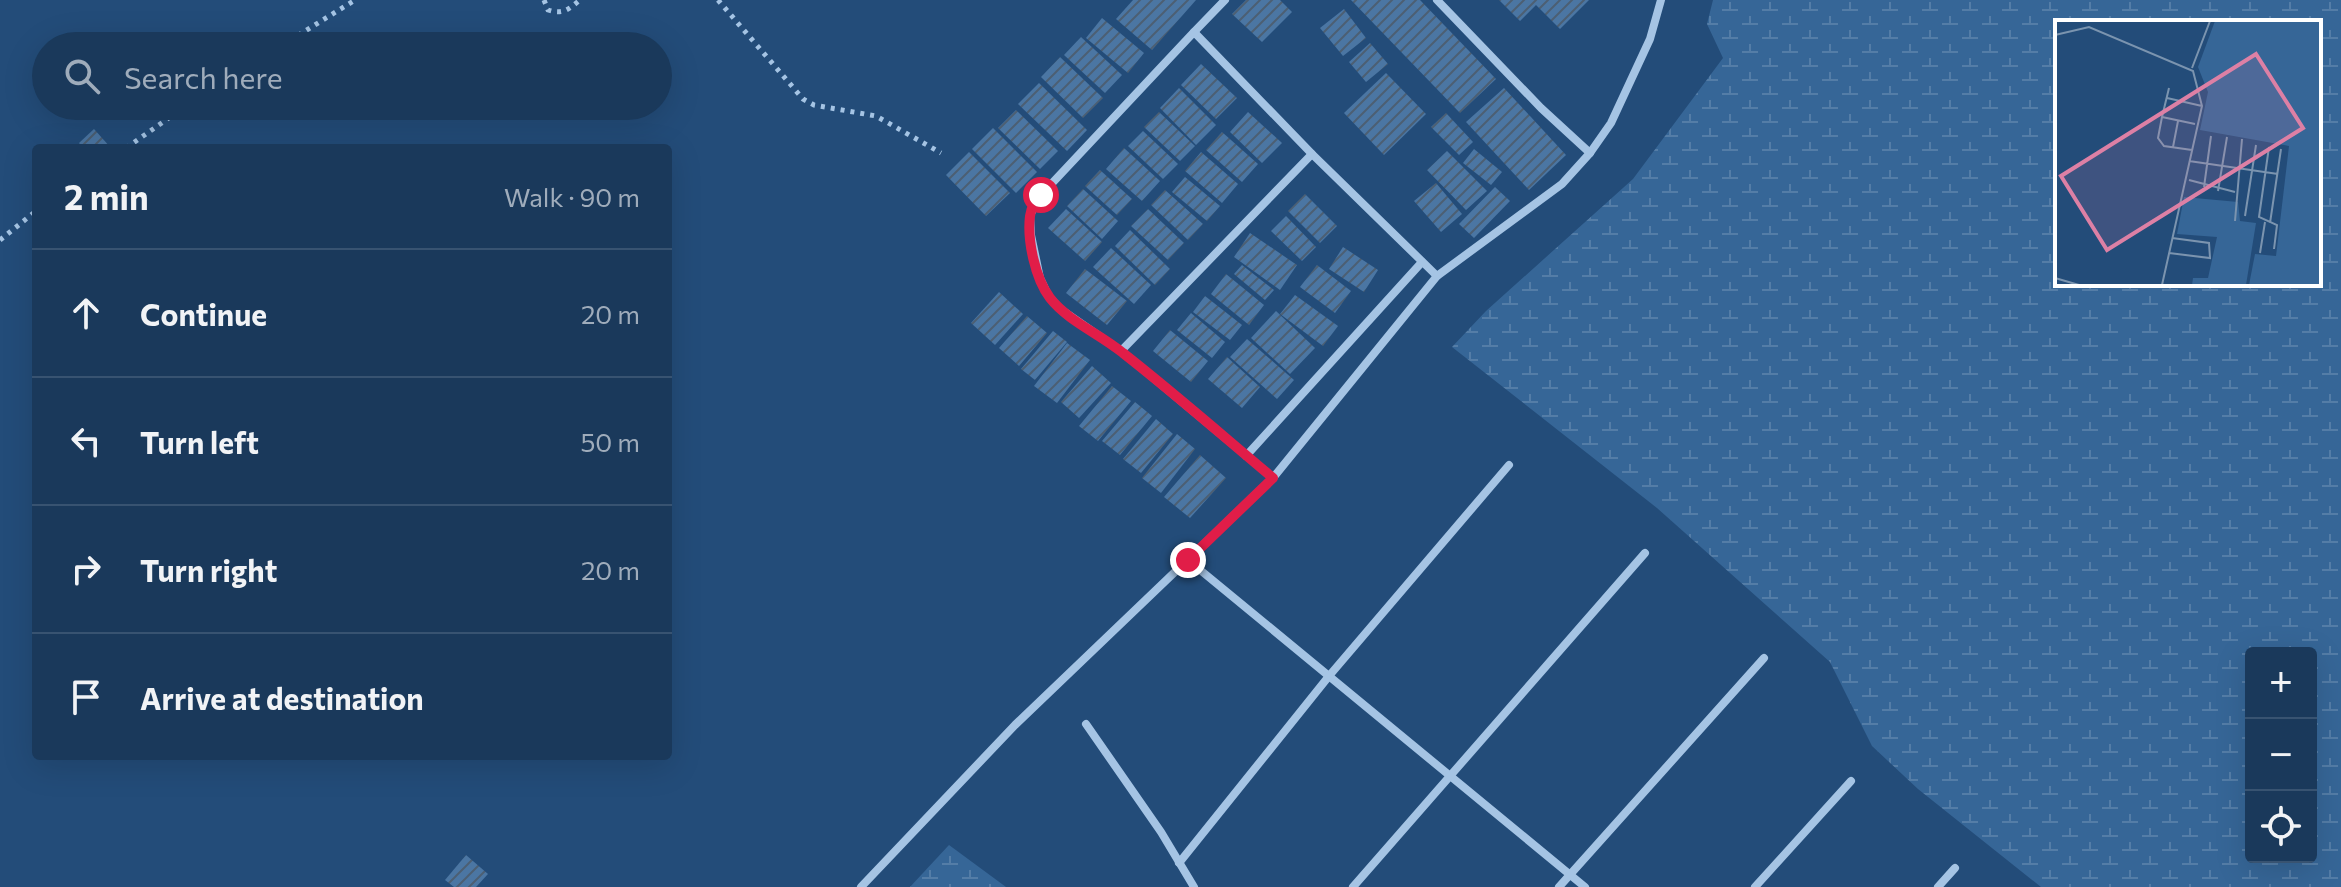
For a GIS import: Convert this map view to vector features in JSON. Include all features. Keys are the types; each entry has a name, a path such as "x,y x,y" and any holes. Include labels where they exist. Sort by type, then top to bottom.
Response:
{"street":[{"path":"1225,0 1032,206 1033,252 1048,295 1059,308 1121,351 1273,478"},
{"path":"1437,0 1541,108 1590,153"},
{"path":"861,887 1015,725 1273,478 1437,276 1562,184 1590,153 1611,123 1630,84 1650,39 1661,0"},
{"path":"1194,32 1312,154 1437,276"},
{"path":"1121,351 1312,154"},
{"path":"1246,456 1422,262"},
{"path":"1179,863 1329,676 1509,465"},
{"path":"1353,887 1645,553"},
{"path":"1188,560 1585,887"},
{"path":"1559,887 1764,658"},
{"path":"1086,724 1161,832 1194,887"},
{"path":"1755,887 1851,781"},
{"path":"1938,887 1955,868"}],"path":[{"path":"304,32 355,0"},
{"path":"544,0 548,10 556,13 565,12 580,0"},
{"path":"718,0 803,99 814,105 876,116 941,153"},
{"path":"132,144 166,120"},
{"path":"0,240 32,214"}],"green space":[{"path":"1713,0 2341,0 2341,887 2041,887 1918,789 1872,746 1830,662 1657,508 1452,347 1486,311 1633,179 1723,58 1707,24"},
{"path":"949,845 1006,887 910,887"}],"building":[{"path":"1133,0 1196,0 1152,50 1116,19"},
{"path":"1246,0 1280,0 1292,12 1262,42 1232,14"},
{"path":"1351,0 1420,0 1496,79 1460,113"},
{"path":"1499,0 1589,0 1560,29 1536,5 1520,21"},
{"path":"1344,9 1366,38 1343,56 1320,28"},
{"path":"1102,18 1144,53 1128,73 1086,38"},
{"path":"1081,37 1122,75 1105,93 1064,55"},
{"path":"1370,43 1388,64 1366,82 1349,62"},
{"path":"1060,57 1103,98 1083,118 1041,77"},
{"path":"1201,64 1237,98 1216,119 1181,85"},
{"path":"1386,73 1426,114 1384,155 1344,113"},
{"path":"1039,83 1087,130 1067,151 1018,104"},
{"path":"1179,88 1216,125 1196,145 1160,108"},
{"path":"1504,88 1566,155 1529,190 1466,122"},
{"path":"1016,110 1058,151 1040,169 998,128"},
{"path":"1159,112 1195,146 1180,161 1144,127"},
{"path":"1248,112 1282,143 1262,163 1230,132"},
{"path":"1446,113 1473,142 1459,155 1431,127"},
{"path":"993,128 1037,172 1016,193 972,149"},
{"path":"94,129 107,144 80,144"},
{"path":"1143,131 1178,164 1163,179 1128,146"},
{"path":"1222,132 1258,164 1242,182 1206,150"},
{"path":"1124,148 1160,181 1142,201 1106,169"},
{"path":"1474,149 1502,172 1491,185 1463,163"},
{"path":"1447,151 1487,191 1466,210 1427,170"},
{"path":"969,152 1010,193 986,216 946,175"},
{"path":"1201,152 1238,184 1222,203 1185,171"},
{"path":"1100,170 1132,199 1117,215 1085,186"},
{"path":"1185,177 1220,206 1207,221 1172,192"},
{"path":"1436,183 1462,214 1441,232 1414,201"},
{"path":"1495,187 1510,201 1474,238 1459,224"},
{"path":"1083,189 1118,221 1102,239 1067,206"},
{"path":"1165,190 1203,224 1188,240 1151,205"},
{"path":"1305,194 1337,226 1320,243 1288,211"},
{"path":"1066,209 1102,242 1085,261 1048,228"},
{"path":"1148,209 1184,243 1168,260 1131,226"},
{"path":"1286,216 1316,247 1302,261 1271,231"},
{"path":"1130,230 1170,269 1155,285 1115,246"},
{"path":"1250,233 1297,265 1280,290 1234,257"},
{"path":"1343,247 1378,270 1364,292 1329,269"},
{"path":"1111,248 1151,285 1134,304 1093,267"},
{"path":"1242,265 1274,290 1265,300 1234,274"},
{"path":"1317,265 1351,291 1335,313 1300,287"},
{"path":"1085,269 1127,301 1107,325 1066,293"},
{"path":"1226,274 1264,305 1249,325 1211,294"},
{"path":"999,292 1023,314 995,345 971,323"},
{"path":"1295,295 1338,326 1323,346 1280,314"},
{"path":"1205,296 1242,325 1230,340 1193,312"},
{"path":"1276,311 1315,348 1290,374 1251,338"},
{"path":"1191,313 1225,342 1212,358 1177,330"},
{"path":"1027,316 1047,333 1019,366 999,348"},
{"path":"1170,330 1208,361 1191,382 1153,351"},
{"path":"1053,331 1067,342 1035,380 1021,369"},
{"path":"1247,339 1294,380 1277,399 1230,357"},
{"path":"1067,343 1090,360 1057,403 1034,386"},
{"path":"1227,357 1260,387 1242,408 1208,379"},
{"path":"1092,366 1111,383 1079,418 1061,402"},
{"path":"1112,386 1131,401 1098,441 1079,426"},
{"path":"1135,402 1152,416 1120,455 1102,441"},
{"path":"1156,419 1173,434 1141,473 1123,459"},
{"path":"1177,434 1195,449 1161,493 1142,478"},
{"path":"1200,455 1226,478 1190,518 1164,497"},
{"path":"466,855 488,874 476,887 454,887 445,880"}],"route":[{"path":"1041,195 1032,206 1031,235 1040,278 1048,295 1059,308 1121,351 1273,478 1188,560"}]}
